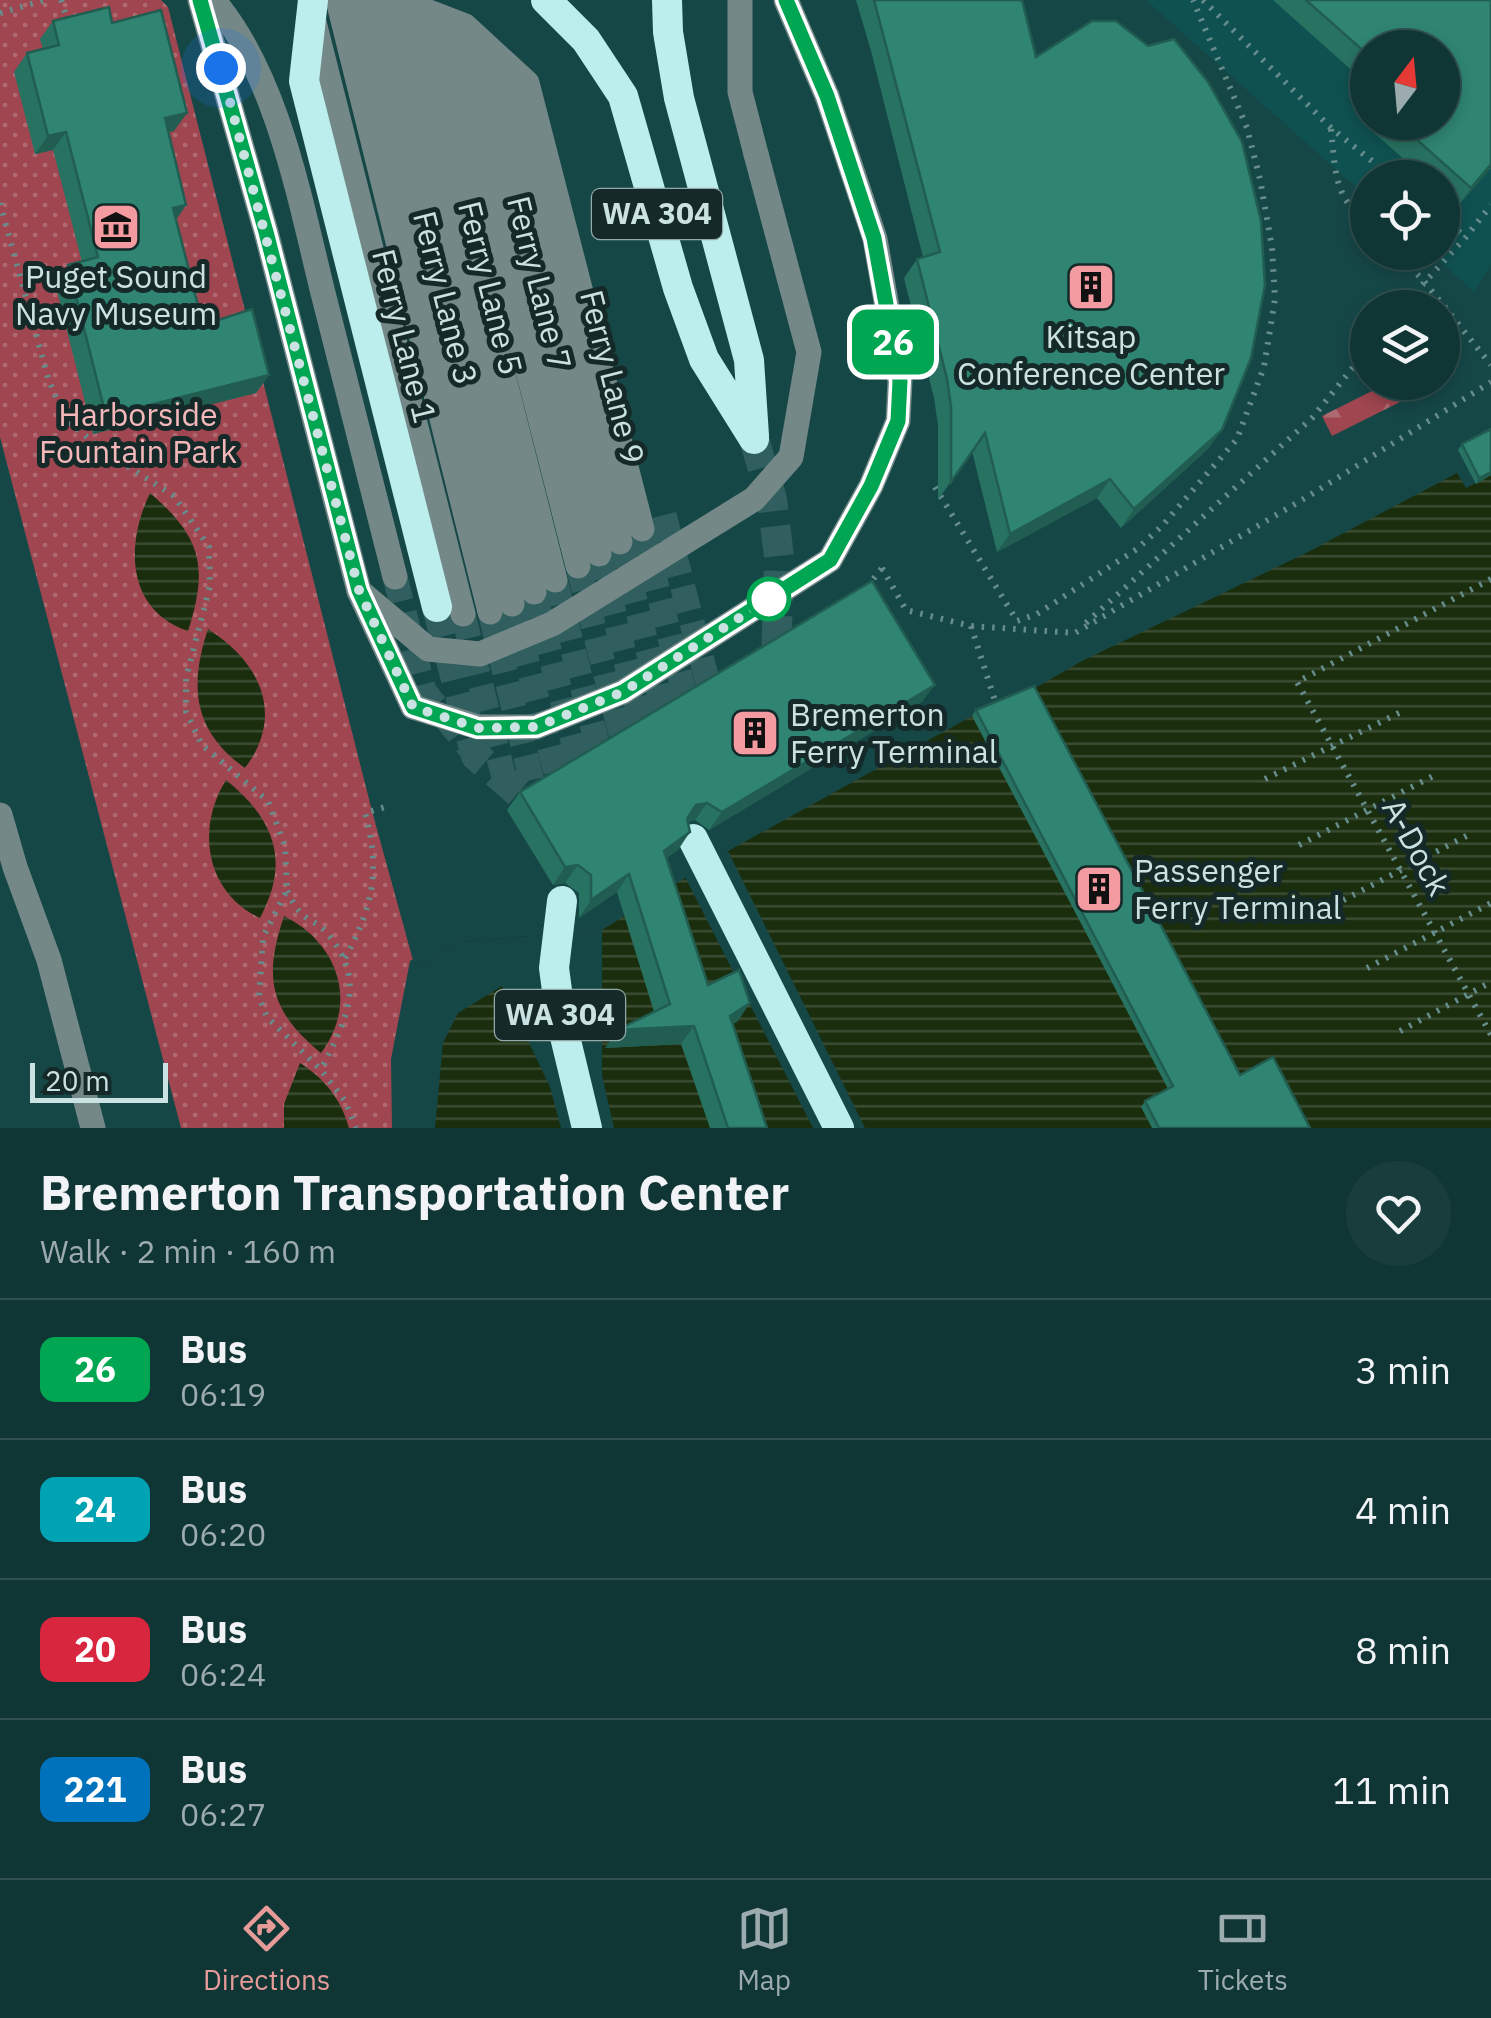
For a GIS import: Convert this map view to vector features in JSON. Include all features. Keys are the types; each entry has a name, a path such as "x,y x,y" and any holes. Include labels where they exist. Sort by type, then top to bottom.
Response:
{"highway":[{"name":"WA 304","path":"546,0 586,40 623,96 678,288 704,359 754,438 750,360 679,98 667,0"},
{"name":"Ferry Lane 1","path":"321,4 304,81 450,611"},
{"path":"693,840 839,1128"},
{"name":"WA 304","path":"562,900 554,968 561,1020 587,1128"}],"lane":[{"path":"200,0 266,232 359,590 413,707 478,728 536,727 623,692 830,560 871,486 898,421 900,381 874,238 827,96 786,0"},
{"path":"214,0 234,24 267,95 299,196 395,577"},
{"path":"361,0 566,572"},
{"path":"359,590 428,649 480,654 552,624 754,499 791,457 809,352 740,92 740,0"},
{"name":"Ferry Lane 5","path":"397,1 566,572"},
{"name":"WA 304","path":"397,1 465,26 527,83 566,572"},
{"path":"321,4 450,611"},
{"name":"Ferry Lane 3","path":"321,4 566,572"},
{"name":"Ferry Lane 7","path":"437,15 566,572"},
{"path":"465,26 566,572"},
{"name":"Ferry Lane 9","path":"495,55 566,572"},
{"path":"0,816 49,960 93,1128"}],"path":[{"path":"0,13 45,0"},
{"path":"60,0 72,31"},
{"path":"935,487 1017,621 1037,614 1137,549 1162,526 1237,439 1264,367 1275,299 1272,247 1247,128 1193,0"},
{"path":"1203,0 1331,128 1370,160"},
{"path":"1331,128 1337,183 1350,210"},
{"path":"0,203 48,378 65,418 104,451 174,496 208,546 210,586 186,678 186,712 202,745 268,801 285,846 287,890 300,913 323,928 345,958 352,992 344,1023 322,1070"},
{"path":"1415,290 1491,205"},
{"path":"1460,232 1466,237"},
{"path":"1413,270 1491,365"},
{"path":"1075,633 1312,418 1350,371"},
{"path":"851,597 882,568 906,610 971,626 1075,633 1307,497 1491,382"},
{"name":"A-Dock","path":"1491,579 1297,682 1491,1036"},
{"path":"971,626 996,704"},
{"path":"1265,779 1405,710"},
{"path":"1299,845 1439,773"},
{"path":"345,958 367,920 374,846 365,812 386,807"},
{"path":"1334,905 1470,834"},
{"path":"287,890 264,936 260,997 267,1017 322,1070 345,1101 356,1128"},
{"path":"1366,968 1491,903"},
{"path":"1400,1030 1491,982"}],"shaded area":[{"path":"1146,0 1491,0 1491,264 1475,292 1450,270 1460,270 1460,160 1350,160 1350,182"},
{"path":"1457,473 1466,488 1491,475 1491,1128 397,1128 414,964 426,962 461,942 602,930 728,851 972,716 1306,553"},
{"path":"150,493 180,524 196,554 198,588 188,631 167,621 152,607 136,572 137,533"},
{"path":"208,629 241,657 261,690 264,728 245,768 215,739 200,706 198,670"},
{"path":"226,780 256,810 273,842 275,877 260,918 227,892 211,857 211,818"},
{"path":"284,916 318,942 337,976 339,1014 321,1053 291,1023 276,992 274,958"},
{"path":"300,1063 331,1091 349,1128 284,1128 284,1104"}],"green space":[{"name":"Harborside Fountain Park","path":"0,0 161,0 168,7 414,964 397,1128 181,1128 0,437"},
{"path":"1354,400 1404,400 1332,436 1322,416"}],"pier":[{"path":"728,851 865,1128 813,1128 685,877"},
{"path":"602,930 602,1075 614,1128 561,1128 550,1087 502,986 458,1013 443,1043 435,1128 392,1128 391,1059 410,961 426,962 461,942"}],"building":[{"name":"Kitsap Conference Center","path":"874,0 1022,0 1036,57 1092,21 1116,21 1148,46 1174,39 1208,82 1242,142 1261,221 1265,285 1251,358 1222,430 1134,509 1110,479 1010,534 985,433 951,482 947,379 917,259 940,252"},
{"path":"1306,0 1491,0 1491,164 1471,188 1460,178 1460,160 1440,160 1417,140 1460,140 1460,30 1350,30 1350,39"},
{"name":"Puget Sound Navy Museum","path":"109,7 112,23 161,10 187,113 165,118 186,205 173,208 203,325 252,309 269,375 106,416 68,265 98,257 66,132 48,136 27,53 59,45 53,21"},
{"path":"1491,429 1491,472 1479,478 1462,444"},
{"name":"Bremerton Ferry Terminal","path":"872,581 935,685 722,812 707,803 696,805 687,819 690,832 664,851 708,985 739,970 750,1003 730,1016 767,1128 728,1128 694,1026 617,1030 670,1004 629,874 591,900 591,875 578,865 565,867 520,792"},
{"name":"Passenger Ferry Terminal","path":"1034,686 1240,1075 1273,1057 1310,1128 1159,1128 1145,1101 1173,1086 976,710"}],"tunnel":[{"path":"754,439 772,499 779,557 776,666 769,675"},
{"path":"664,515 716,714"},
{"path":"642,529 693,727"},
{"path":"620,542 671,740"},
{"path":"599,554 649,753"},
{"path":"578,566 629,765"},
{"path":"395,577 424,691 476,756"},
{"path":"555,580 606,778"},
{"path":"534,592 586,791"},
{"path":"512,604 564,803"},
{"path":"437,607 476,756 549,819"},
{"path":"490,612 539,810"},
{"path":"463,614 505,782"}],"bus line":[{"name":"26","path":"200,0 266,232 359,590 413,707 478,728 536,727 623,692 830,560 871,486 898,421 900,381 874,238 827,96 786,0"}],"place":[{"name":"Puget Sound Navy Museum","path":"116,227"},
{"name":"Kitsap Conference Center","path":"1091,287"},
{"name":"Bremerton Ferry Terminal","path":"755,733"},
{"name":"Passenger Ferry Terminal","path":"1099,889"}],"route":[{"path":"221,68 359,590 413,707 478,728 536,727 623,692 769,599"}]}
